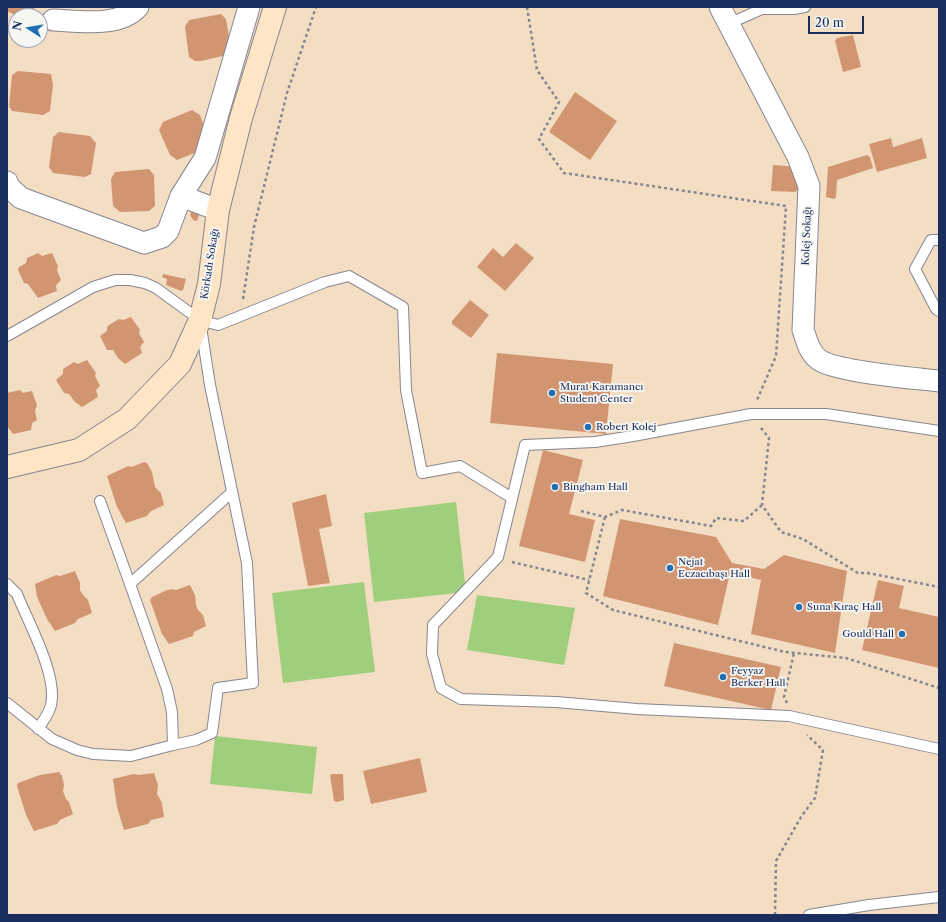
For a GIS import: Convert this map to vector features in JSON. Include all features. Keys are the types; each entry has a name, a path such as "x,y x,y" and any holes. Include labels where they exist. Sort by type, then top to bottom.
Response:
{"street":[{"path":"53,20 101,23 119,17 138,7"},
{"path":"7,182 9,188 21,198 144,243 162,237 168,231 181,196 205,158 249,7"},
{"name":"Körkadı Sokağı","path":"7,467 79,450 127,419 180,364 200,320 209,284 218,210 241,118 275,7"},
{"name":"Kolej Sokağı","path":"724,16 798,157 809,186 803,330 809,349 819,360 836,368 939,381"},
{"path":"181,196 218,210"}],"lane":[{"path":"724,16 762,8 794,9 805,7"},
{"path":"939,240 931,240 915,268 936,309 939,311"},
{"path":"7,336 93,287 115,280 130,280 156,288 200,320 218,325 325,282 349,276 403,307 406,390 422,473 460,466 512,498"},
{"path":"7,703 38,729 61,744 77,750 99,755 131,756 174,744 196,740 212,733 218,688 253,684 246,563 240,526 231,493 210,385 200,320"},
{"path":"939,430 826,414 750,414 626,438 595,442 525,445 498,557 433,625 432,654 442,688 461,699 556,702 637,709 794,717 939,749"},
{"path":"130,584 231,493"},
{"path":"100,501 167,689 172,712 174,744"},
{"path":"7,584 17,594 51,677 51,704 49,712 38,729"},
{"path":"809,915 868,904 939,897"}],"path":[{"path":"241,316 254,227 287,93 316,7"},
{"path":"527,7 537,70 559,102 539,139 564,173 786,206 776,356 750,414"},
{"path":"769,438 762,505 781,532 803,539 858,573 868,573 939,587"},
{"path":"581,511 605,517 622,510 711,526 716,518 744,521 762,505"},
{"path":"605,517 586,593 613,610 794,653 846,658 939,688"},
{"path":"513,554 511,562 589,580"},
{"path":"775,915 776,861 801,817 815,798 823,750 800,729 784,697 794,653"}],"green space":[{"path":"456,502 466,592 374,602 364,513"},
{"path":"364,582 375,672 283,683 272,593"},
{"path":"477,595 575,608 564,665 467,650"},
{"path":"215,736 317,747 312,794 210,784"}],"building":[{"path":"7,7 35,7 8,8 7,11"},
{"path":"221,14 226,19 231,49 227,55 195,61 189,57 185,27 189,20"},
{"path":"853,35 861,67 843,72 835,41 837,38"},
{"path":"18,71 51,74 53,85 50,111 43,115 12,111 9,106 12,75"},
{"path":"575,92 617,121 590,160 549,132"},
{"path":"192,110 200,115 210,141 207,148 177,160 170,155 159,130 163,122"},
{"path":"59,132 90,136 96,143 91,174 85,177 53,173 49,167 53,137"},
{"path":"891,138 893,147 922,138 927,158 877,172 869,144"},
{"path":"867,155 870,157 873,168 837,180 836,197 834,199 826,197 828,167"},
{"path":"773,165 798,167 804,186 795,192 771,191"},
{"path":"149,169 154,175 155,206 149,211 120,212 113,206 111,179 115,172"},
{"path":"193,208 201,210 197,221 193,220 190,215"},
{"path":"516,243 534,258 505,291 477,267 493,248 503,257"},
{"path":"38,253 42,256 52,253 58,266 57,270 61,280 56,285 57,291 38,298 28,284 24,283 18,270 19,267 26,263 27,258"},
{"path":"163,274 186,279 183,290 181,291 166,285 167,279 162,277"},
{"path":"470,300 489,315 471,338 452,324 452,321"},
{"path":"131,317 140,330 139,333 144,342 140,347 142,353 125,364 118,358 113,350 107,350 100,336 107,331 107,327 109,325 119,319 123,320"},
{"name":"Murat Karamancı Student Center","path":"497,353 613,364 606,434 490,423"},
{"path":"87,360 96,373 95,376 100,386 96,390 98,397 82,407 75,402 69,394 64,393 56,380 63,374 63,369 74,362 78,364"},
{"path":"20,390 23,393 32,391 37,405 35,411 37,420 32,423 31,430 13,434 7,426 7,393"},
{"name":"Bingham Hall","path":"543,450 583,460 569,514 595,520 585,562 519,546"},
{"path":"144,462 147,463 152,472 155,487 161,493 164,505 151,511 147,516 126,523 117,507 107,476 128,466 132,467"},
{"path":"326,494 332,526 319,529 330,583 308,586 292,503"},
{"path":"620,519 716,537 732,563 764,569 784,555 847,571 835,653 751,634 761,580 730,573 718,625 603,596"},
{"path":"75,571 80,583 80,590 88,600 92,613 78,619 75,623 55,631 47,619 37,597 35,584 56,575 60,576"},
{"name":"Gould Hall","path":"878,580 904,586 899,608 939,617 939,668 862,650"},
{"path":"190,585 195,595 196,605 198,610 203,615 206,626 194,632 193,636 169,644 162,634 150,600 152,597 167,590 176,590"},
{"name":"Feyyaz Berker Hall","path":"674,643 781,667 771,710 664,686"},
{"path":"420,758 427,792 371,804 363,771"},
{"path":"59,772 62,776 64,785 63,791 73,814 60,820 57,824 34,831 26,815 17,786 18,783 40,775"},
{"path":"154,773 158,785 157,794 162,803 164,817 151,820 148,824 124,830 117,807 113,779 133,774 139,775"},
{"path":"343,774 344,800 337,802 334,801 330,775"}],"place":[{"name":"Murat Karamancı Student Center","path":"552,393"},
{"name":"Robert Kolej","path":"588,427"},
{"name":"Bingham Hall","path":"555,487"},
{"name":"Nejat Eczacıbaşı Hall","path":"670,568"},
{"name":"Suna Kıraç Hall","path":"799,607"},
{"name":"Gould Hall","path":"902,634"},
{"name":"Feyyaz Berker Hall","path":"723,677"}]}
